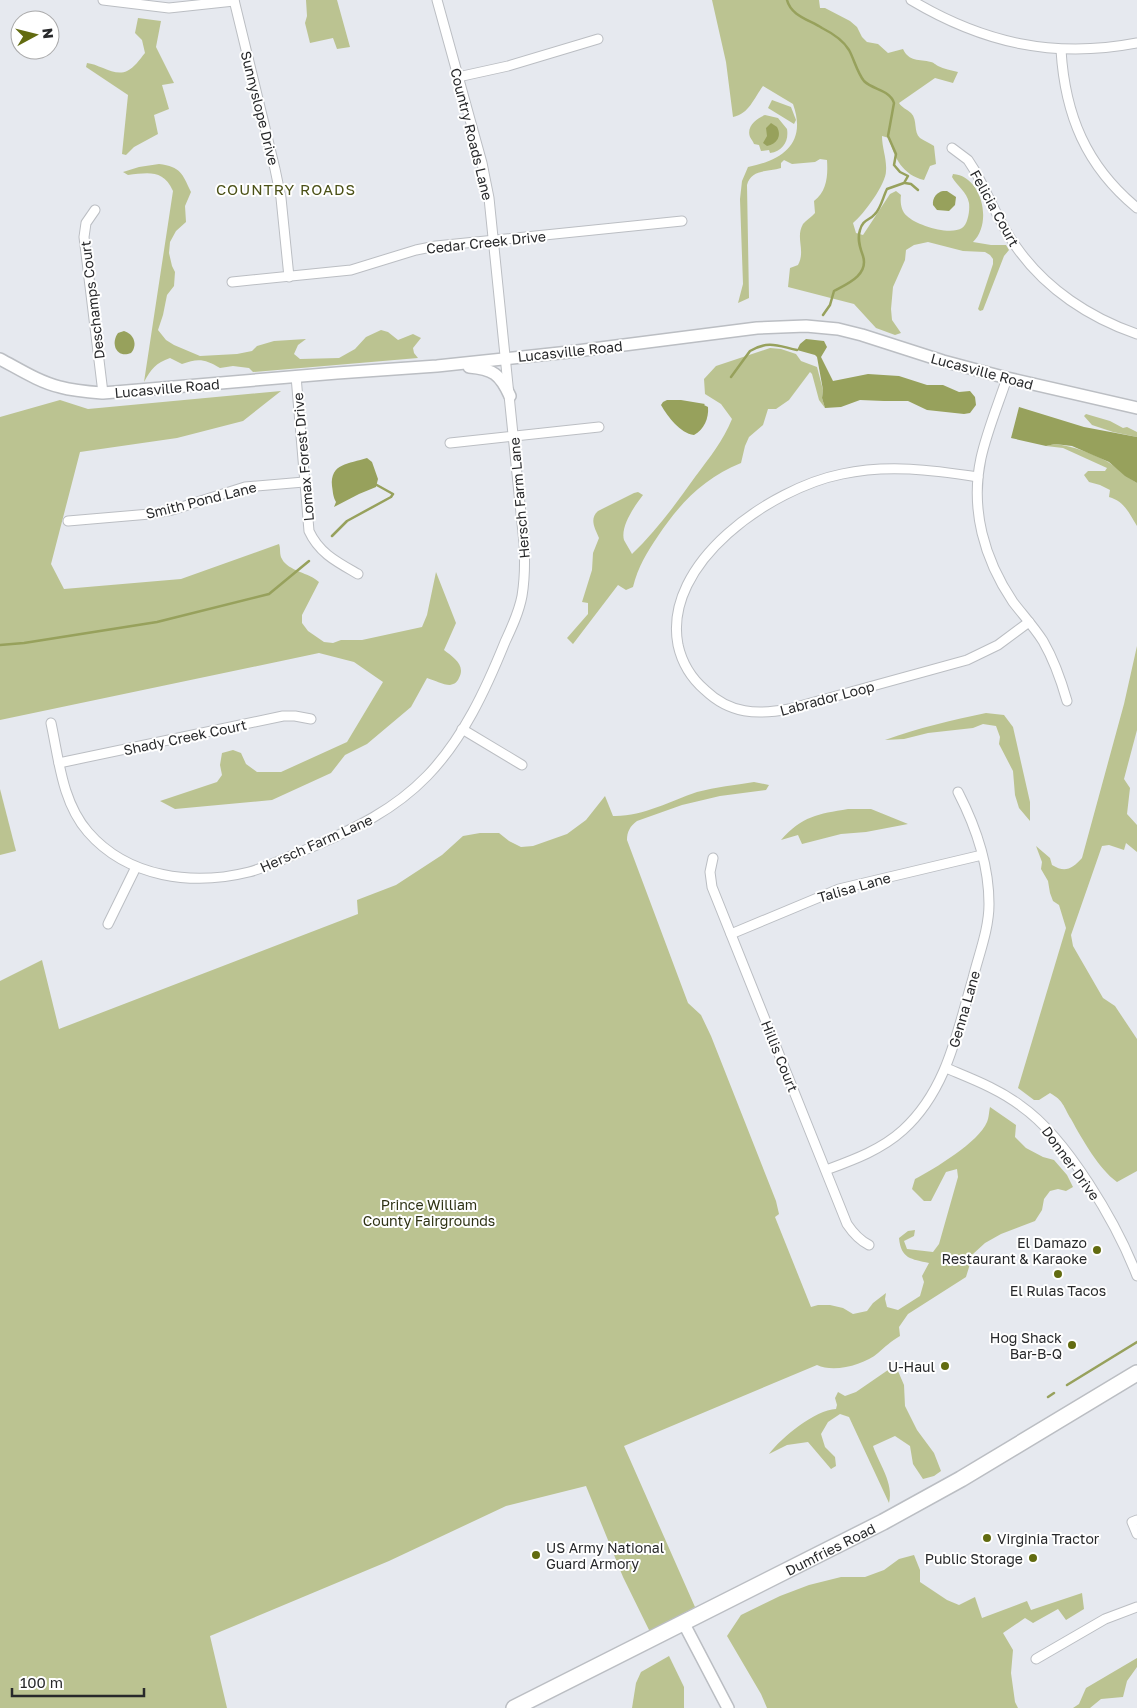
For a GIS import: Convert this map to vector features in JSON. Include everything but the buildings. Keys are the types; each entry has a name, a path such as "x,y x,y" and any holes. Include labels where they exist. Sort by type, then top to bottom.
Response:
{"main road":[{"name":"Dumfries Road","path":"514,1708 883,1522 947,1487 1137,1373"}],"street":[{"path":"103,0 169,8 234,1"},
{"name":"Country Roads Lane","path":"437,0 482,163 489,198 506,358"},
{"path":"911,0 954,24 986,36 1014,43 1061,50 1090,50 1137,43"},
{"name":"Sunnyslope Drive","path":"234,1 275,169 289,277"},
{"path":"458,77 508,66 598,39"},
{"path":"1061,50 1066,94 1079,136 1098,168 1113,186 1137,208"},
{"name":"Felicia Court","path":"952,148 968,160 1017,248 1037,272 1062,295 1081,308 1102,320 1137,334"},
{"name":"Deschamps Court","path":"95,210 86,222 84,237 103,393"},
{"name":"Cedar Creek Drive","path":"232,282 351,270 426,247 682,221"},
{"name":"Lucasville Road","path":"0,359 61,388 103,393 437,366 757,328 806,326 838,330 1006,378 1137,408"},
{"name":"Hersch Farm Lane","path":"51,723 66,794 78,818 88,832 113,854 136,867 171,876 209,878 251,871 354,829 400,801 429,774 462,729 499,658 522,597 525,562 524,543 506,358"},
{"path":"437,366 490,370 502,379 510,396"},
{"name":"Lomax Forest Drive","path":"296,376 308,526 314,540 328,556 358,574"},
{"path":"1006,378 982,457 978,477 978,512 985,547 1002,584 1042,640 1058,671 1067,701"},
{"path":"450,443 599,427"},
{"name":"Labrador Loop","path":"978,477 900,468 864,470 824,478 782,496 723,538 696,571 687,585 677,614 677,637 680,650 690,673 696,682 708,693 732,708 745,712 770,713 967,660 998,645 1029,622"},
{"name":"Smith Pond Lane","path":"68,521 150,514 172,510 245,487 304,482"},
{"name":"Shady Creek Court","path":"59,763 283,716 311,719"},
{"path":"462,729 522,765"},
{"name":"Genna Lane","path":"826,1170 876,1149 902,1130 929,1100 946,1068 988,919 988,888 982,855 975,827 958,792"},
{"name":"Talisa Lane","path":"730,934 839,889 982,855"},
{"name":"Hillis Court","path":"713,858 710,882 847,1224 861,1241 870,1245"},
{"path":"108,924 136,867"},
{"name":"Donner Drive","path":"946,1068 998,1091 1022,1106 1041,1122 1064,1150 1110,1219 1137,1276"},
{"path":"1137,1520 1132,1522 1137,1534"},
{"path":"1036,1659 1105,1619 1137,1606"},
{"path":"683,1622 728,1708"}],"green space":[{"path":"306,0 337,0 350,47 337,49 333,38 310,43 305,23 307,16"},
{"path":"712,0 819,0 820,8 825,8 850,21 857,27 867,42 878,44 888,53 903,49 911,58 932,62 940,67 958,72 953,83 935,78 899,103 913,116 918,135 934,146 936,164 930,166 924,180 917,178 900,165 889,138 882,136 886,162 885,177 874,198 853,223 856,233 863,235 890,194 896,191 901,195 903,212 918,223 950,231 962,228 968,217 969,203 952,177 953,174 963,177 977,191 983,213 979,234 973,242 1006,245 1009,250 1004,256 983,310 980,311 978,309 993,264 993,259 990,255 985,252 963,251 928,242 914,245 906,250 905,260 893,287 892,320 901,333 895,335 876,328 854,304 788,287 790,268 798,265 800,260 801,229 803,224 815,213 814,201 822,193 826,183 827,160 820,159 815,162 792,164 784,160 781,163 781,168 760,172 749,180 747,185 749,298 738,303 743,284 740,199 742,181 748,167 772,160 789,148 797,129 797,118 793,104 763,86 751,105 743,113 733,117 726,62"},
{"path":"138,18 161,21 156,47 174,83 162,85 169,109 154,115 158,134 134,147 126,155 122,154 128,95 86,67 87,63 117,72 130,70 145,53 142,40 135,33"},
{"path":"772,100 791,107 796,120 794,124 768,108"},
{"path":"765,115 778,118 787,129 787,138 782,148 770,153 769,150 761,151 759,145 754,144 749,133 753,123"},
{"path":"159,164 172,167 180,172 191,192 185,206 186,222 176,231 170,242 169,253 175,272 174,286 167,295 158,330 166,340 200,356 237,354 252,351 257,346 274,341 306,339 298,345 294,354 300,359 339,358 355,349 366,337 381,330 388,332 398,340 413,334 421,338 413,348 418,358 253,372 249,368 233,366 220,368 201,360 182,364 170,358 154,367 144,382 173,191 165,179 160,176 148,173 128,175 123,172"},
{"path":"770,348 796,354 801,361 817,367 825,408 819,400 810,372 789,400 776,409 768,409 763,425 749,437 741,463 704,484 684,502 647,554 637,573 633,587 626,590 618,585 573,644 567,638 588,614 588,603 582,602 592,570 593,553 599,538 593,520 595,514 634,493 638,492 643,495 629,516 624,528 624,540 632,554 681,497 716,449 732,419 721,404 705,394 704,379 716,366"},
{"path":"281,391 243,421 177,438 80,452 51,564 64,589 181,579 279,544 281,557 285,563 319,582 302,615 302,623 308,631 324,642 333,643 341,640 362,640 422,627 427,615 436,572 456,623 444,650 460,665 461,673 457,682 447,685 427,678 411,707 367,744 345,755 331,773 272,800 175,809 160,801 217,782 222,775 220,765 222,753 233,750 241,753 246,764 257,772 281,772 347,742 383,682 354,662 319,653 0,720 0,417 60,400 88,409"},
{"path":"1086,414 1110,421 1123,428 1127,427 1137,432 1137,437 1092,425 1084,416"},
{"path":"1055,444 1075,448 1096,456 1112,464 1137,483 1137,526 1129,512 1119,501 1109,497 1110,490 1089,482 1084,475 1088,471 1105,471 1107,468 1063,448 1046,446"},
{"path":"1137,646 1137,730 1124,779 1130,788 1127,814 1137,825 1137,852 1126,843 1124,850 1109,845 1102,846 1071,935 1073,946 1103,998 1115,1006 1137,1039 1137,1171 1117,1182 1091,1153 1063,1104 1058,1099 1050,1093 1039,1100 1034,1100 1018,1088 1066,928 1059,905 1053,901 1048,881 1041,869 1042,862 1036,846 1050,858 1052,865 1061,869 1072,867 1082,858 1124,704"},
{"path":"986,713 1004,715 1013,727 1030,802 1030,821 1019,808 1015,795 1013,771 999,744 1000,737 996,726 983,724 973,728 928,733 904,739 885,740 935,725"},
{"name":"Prince William County Fairgrounds","path":"754,782 769,785 766,790 720,796 682,805 637,821 629,829 627,840 688,1003 701,1015 711,1036 776,1201 779,1214 775,1217 811,1307 830,1305 843,1308 853,1314 867,1311 873,1303 886,1293 887,1307 898,1310 920,1296 924,1282 922,1276 929,1263 908,1257 902,1250 899,1238 908,1231 915,1230 914,1236 904,1241 907,1249 933,1252 939,1244 958,1177 957,1169 946,1172 931,1201 924,1201 912,1189 915,1179 944,1162 975,1138 987,1122 990,1107 1016,1125 1015,1137 1026,1148 1043,1157 1054,1160 1067,1175 1073,1187 1066,1191 1058,1189 1050,1191 1044,1199 1042,1210 1035,1221 1001,1234 985,1243 973,1254 966,1277 908,1314 899,1327 900,1336 872,1357 857,1364 840,1368 817,1365 624,1446 695,1607 650,1632 623,1577 586,1486 506,1506 389,1561 210,1636 227,1708 0,1708 0,981 42,960 59,1029 358,914 357,900 396,885 442,855 463,836 480,833 499,833 521,847 533,846 567,834 586,820 605,796 613,816 624,816 656,808 697,792"},
{"path":"0,789 16,851 0,855"},
{"path":"848,809 871,809 908,824 866,832 841,834 802,844 798,835 781,840 796,826 811,817"},
{"path":"888,1370 898,1371 904,1385 905,1406 917,1430 934,1453 941,1471 934,1476 923,1479 913,1464 910,1446 895,1436 873,1446 888,1481 889,1503 849,1417 840,1414 828,1422 821,1434 825,1447 835,1457 836,1466 831,1469 808,1442 787,1445 769,1454 782,1440 809,1419 818,1414 836,1409 835,1398 838,1392 845,1396 856,1392"},
{"path":"914,1555 920,1570 920,1582 947,1600 959,1605 975,1597 982,1618 1027,1601 1031,1610 1082,1593 1084,1609 1066,1620 1058,1609 1033,1623 1025,1618 1003,1633 1013,1650 1011,1673 1015,1702 1018,1708 767,1708 761,1694 727,1636 741,1615 780,1596 809,1585 841,1577 865,1577 884,1570 899,1559"},
{"path":"669,1656 684,1687 684,1708 632,1708 636,1683 641,1672"},
{"path":"1137,1658 1137,1667 1127,1681 1123,1697 1101,1699 1090,1708 1073,1708 1079,1704 1086,1688"}],"shaded area":[{"path":"771,123 777,127 779,136 778,139 767,146 763,143 767,136 766,128"},
{"path":"943,191 947,191 956,197 955,205 949,211 937,210 933,205 935,196"},
{"path":"124,331 134,340 134,347 131,353 122,354 116,349 115,342 118,333"},
{"path":"806,339 824,341 827,347 821,357 833,381 868,374 899,376 927,385 943,385 959,392 970,391 975,397 976,405 970,413 964,414 927,410 908,401 860,400 841,407 825,408 817,357 797,350"},
{"path":"667,400 705,404 708,407 708,415 701,430 694,435 679,428 661,405"},
{"path":"1019,407 1084,427 1137,437 1137,483 1125,476 1109,462 1072,446 1055,444 1046,446 1011,438"},
{"path":"367,458 372,462 378,479 376,487 334,507 336,502 332,478 334,473 347,463"}],"waterway":[{"path":"787,0 792,10 797,14 830,32 847,46 864,81 889,95 892,99 894,103 888,136 896,154 894,165 900,172 908,176 904,183 887,189 877,212 863,224 859,237 864,263 863,268 856,278 834,291 830,305 823,315"},
{"path":"905,183 911,184 918,190"},
{"path":"731,377 750,351 757,348 774,345 797,350"},
{"path":"332,536 347,521 391,497 393,494 375,484"},
{"path":"0,645 157,622 269,594 309,561"},
{"path":"1067,1385 1137,1342"},
{"path":"1048,1397 1054,1393"}],"place":[{"name":"El Damazo Restaurant & Karaoke","path":"1097,1250"},
{"name":"El Rulas Tacos","path":"1058,1274"},
{"name":"Hog Shack Bar-B-Q","path":"1072,1345"},
{"name":"U-Haul","path":"945,1366"},
{"name":"Virginia Tractor","path":"987,1538"},
{"name":"US Army National Guard Armory","path":"536,1555"},
{"name":"Public Storage","path":"1033,1558"}],"district":[{"name":"COUNTRY ROADS","path":"286,189"}]}
